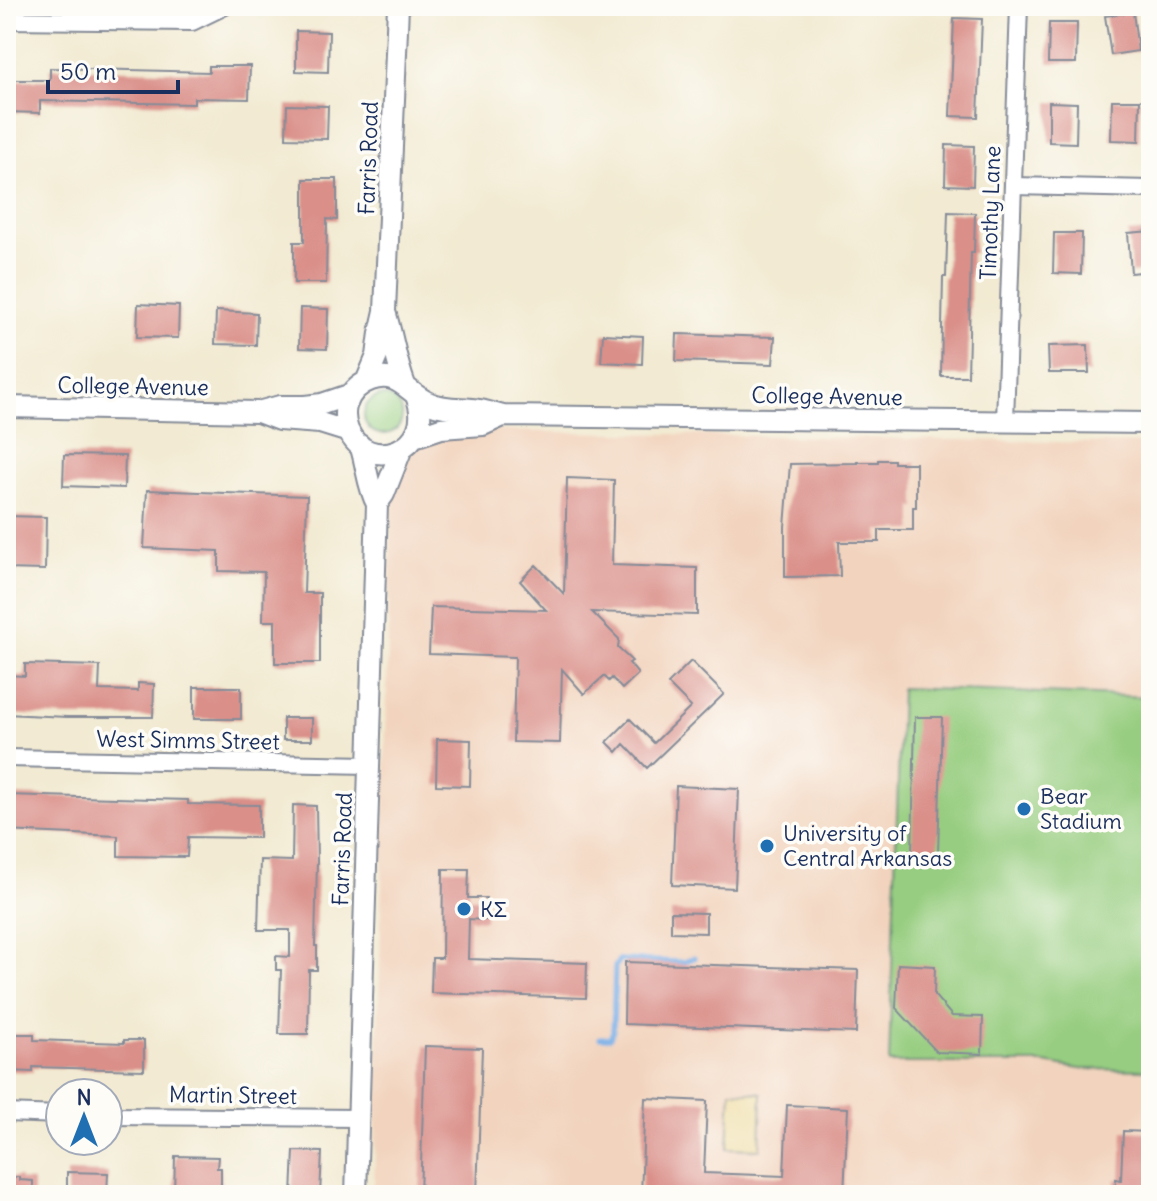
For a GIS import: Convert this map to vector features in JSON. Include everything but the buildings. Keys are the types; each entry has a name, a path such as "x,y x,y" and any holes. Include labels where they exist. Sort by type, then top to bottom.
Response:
{"street":[{"path":"6,20 192,22 225,6"},
{"name":"Farris Road","path":"359,388 377,356 385,311 398,6"},
{"name":"Timothy Lane","path":"1005,421 1019,6"},
{"path":"1013,186 1151,189"},
{"name":"Farris Road","path":"385,311 395,357 410,390"},
{"path":"379,378 390,378 410,390 420,406 421,417 419,428 408,442 387,453 376,452 354,439 345,414 347,403 359,388 379,378"},
{"name":"College Avenue","path":"6,407 258,412 280,406 322,404 359,388"},
{"name":"College Avenue","path":"410,390 432,404 503,416 1151,423"},
{"name":"College Avenue","path":"258,412 279,420 320,423 354,439"},
{"name":"College Avenue","path":"408,442 441,428 483,425 503,416"},
{"name":"Farris Road","path":"354,439 367,467 371,493 377,504 356,1195"},
{"name":"Farris Road","path":"377,504 408,442"},
{"name":"West Simms Street","path":"6,758 369,765"},
{"path":"6,1113 44,1114"},
{"name":"Martin Street","path":"124,1116 359,1118"}],"shaded area":[{"name":"University of Central Arkansas","path":"467,430 1151,444 1151,1195 374,1195 392,496 404,461 412,452 427,439"}],"green space":[{"path":"383,396 396,402 402,415 396,428 383,434 370,428 364,415 370,402"},
{"name":"Bear Stadium","path":"901,688 1151,697 1151,1070 1079,1069 1044,1063 889,1063"}],"sand":[{"path":"731,1091 762,1093 760,1149 728,1148"}],"waterway":[{"path":"600,1038 610,1038 613,1031 615,967 619,960 684,962 694,958"}],"place":[{"name":"Bear Stadium","path":"1024,809"},
{"name":"University of Central Arkansas","path":"767,846"},
{"name":"KΣ","path":"464,909"}]}
